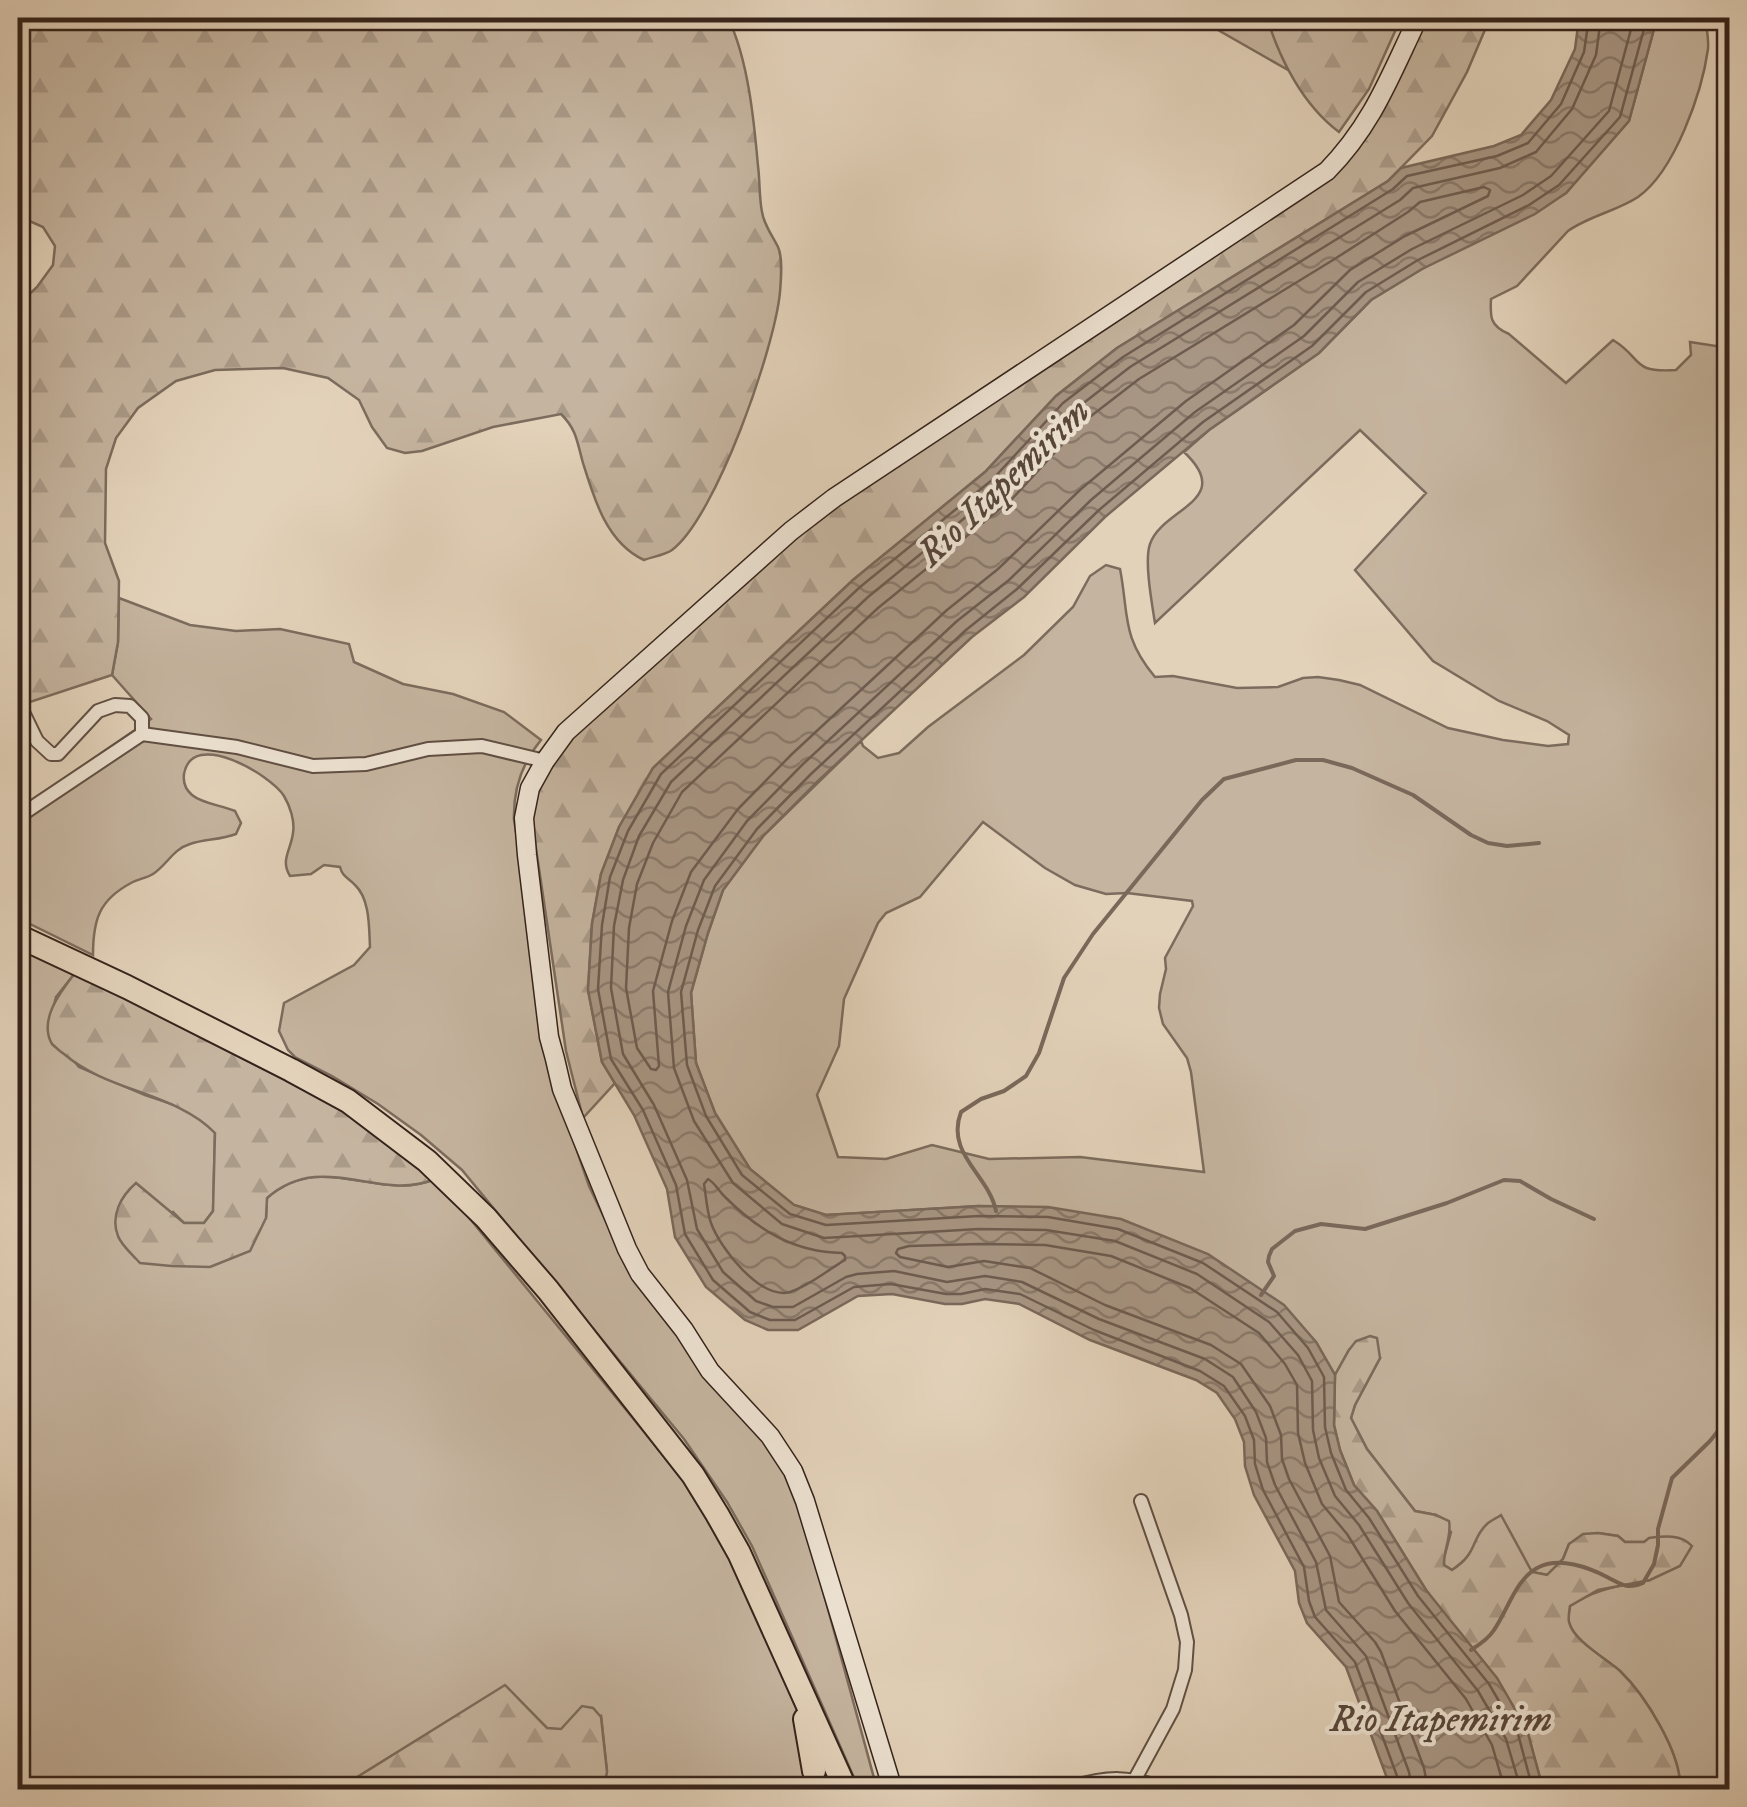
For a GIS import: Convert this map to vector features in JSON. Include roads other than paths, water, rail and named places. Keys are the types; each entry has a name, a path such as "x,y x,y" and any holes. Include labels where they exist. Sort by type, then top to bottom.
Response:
{"highway":[{"path":"18,936 193,1020 348,1101 427,1161 486,1218 548,1290 693,1475 739,1554 846,1790"},
{"path":"799,1686 814,1772"}],"street":[{"path":"894,1790 793,1471 770,1436 710,1371 640,1274 626,1249 562,1089 549,1037 524,818 530,788 566,732 791,530 1327,171 1373,114 1418,18"},
{"path":"18,702 37,742 51,754 58,754 98,711 115,705 130,706 142,718 142,734"},
{"path":"18,816 142,734 237,747 313,766 366,764 428,749 482,746 545,762"},
{"path":"1136,1779 1174,1709 1185,1670 1187,1642 1182,1615 1141,1501"},
{"path":"1062,1790 1089,1781 1136,1779 1174,1790"}],"water":[{"name":"Rio Itapemirim","path":"1579,18 1657,18 1629,121 1566,193 1535,214 1422,269 1371,300 1319,353 1209,430 1105,517 1024,597 972,637 764,835 723,890 691,993 696,1063 715,1113 750,1169 794,1205 826,1215 979,1206 1048,1207 1121,1219 1208,1254 1284,1305 1316,1342 1335,1375 1334,1425 1354,1485 1377,1511 1426,1590 1497,1678 1527,1730 1543,1789 1391,1789 1346,1667 1307,1623 1299,1603 1295,1571 1254,1495 1245,1466 1244,1442 1235,1419 1217,1393 1196,1380 1090,1340 1019,1304 985,1299 945,1304 892,1294 858,1296 798,1330 768,1330 745,1320 706,1287 675,1237 667,1189 634,1115 602,1062 588,990 592,924 601,874 619,827 653,768 853,580 985,472 1056,396 1117,348 1388,181 1401,168 1494,146 1521,135 1551,100 1575,49"}],"waterway":[{"path":"996,1211 963,1152 958,1127 961,1112 1026,1076 1039,1053 1064,978 1093,934 1202,800 1224,779 1296,760 1323,760 1352,768 1413,795 1488,843 1539,843"},
{"path":"1261,1295 1274,1276 1268,1262 1272,1249 1295,1231 1321,1224 1365,1229 1504,1180 1520,1181 1594,1219"},
{"path":"1471,1650 1492,1633 1518,1586 1539,1567 1574,1564 1624,1585 1643,1583 1654,1564 1658,1529 1672,1478 1730,1416"}]}
